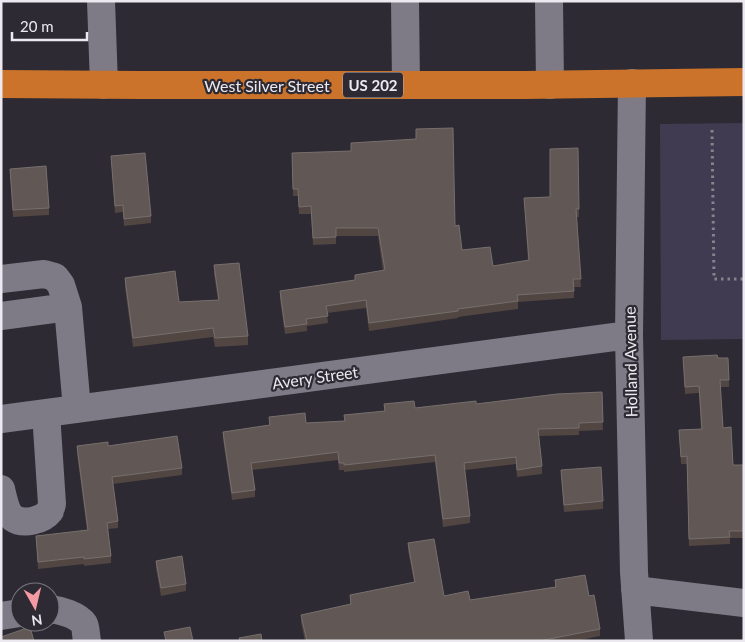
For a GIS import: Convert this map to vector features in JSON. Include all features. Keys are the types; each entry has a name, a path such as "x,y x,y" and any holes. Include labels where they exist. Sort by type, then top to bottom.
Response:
{"highway":[{"name":"West Silver Street","path":"2,84 406,85 744,82"}],"street":[{"path":"101,1 104,85"},
{"path":"405,1 406,85"},
{"path":"549,1 550,84"},
{"name":"Holland Avenue","path":"632,83 629,336 634,572 640,641"},
{"path":"1,279 44,274 55,277 61,285 68,307 77,409"},
{"path":"1,316 68,307"},
{"name":"Avery Street","path":"1,419 629,336"},
{"path":"1,489 6,507 12,518 31,522 42,518 50,511 52,495 46,413"},
{"path":"635,590 744,603"},
{"path":"60,610 74,616 84,624 87,641"}],"path":[{"path":"712,130 714,279 744,279"}],"shaded area":[{"path":"744,123 744,339 661,340 660,124"}],"building":[{"path":"453,128 455,226 459,225 462,250 490,247 493,266 529,260 524,198 550,197 550,149 578,148 579,209 576,209 581,279 573,279 574,291 517,295 518,301 369,323 366,300 326,306 328,316 306,319 307,324 285,327 280,291 355,280 355,275 385,270 378,228 336,228 336,237 313,238 311,206 299,207 298,189 293,189 292,153 351,151 351,143 416,139 416,129"},
{"path":"145,153 151,216 124,219 123,205 115,206 111,156"},
{"path":"46,166 49,208 13,210 10,169"},
{"path":"239,263 248,336 215,338 213,328 133,338 125,278 175,271 179,302 219,300 214,265"},
{"path":"717,355 718,358 728,358 729,380 720,380 723,428 731,427 733,465 744,465 744,531 729,531 730,537 689,539 687,456 681,457 679,430 702,429 699,386 685,387 683,357"},
{"path":"602,392 603,422 579,423 579,428 538,429 542,466 517,470 516,457 464,463 470,516 443,519 435,455 344,465 344,463 339,463 338,452 251,463 255,490 232,493 223,432 270,425 269,417 305,413 306,423 345,421 344,415 385,411 384,404 414,401 415,408 476,401 476,404 557,394"},
{"path":"177,436 182,468 112,477 118,521 107,523 111,556 38,562 36,536 88,530 77,446 108,442 108,446"},
{"path":"601,467 603,501 564,505 561,470"},
{"path":"434,539 444,596 468,591 470,600 556,587 555,580 585,575 589,596 594,595 600,629 539,641 307,641 301,615 351,604 350,595 415,582 408,543"},
{"path":"182,556 186,584 161,588 156,561"},
{"path":"190,627 193,641 166,641 164,632"},
{"path":"16,632 31,632 34,641 1,641 1,637"},
{"path":"261,634 262,641 240,641 239,638"}]}
